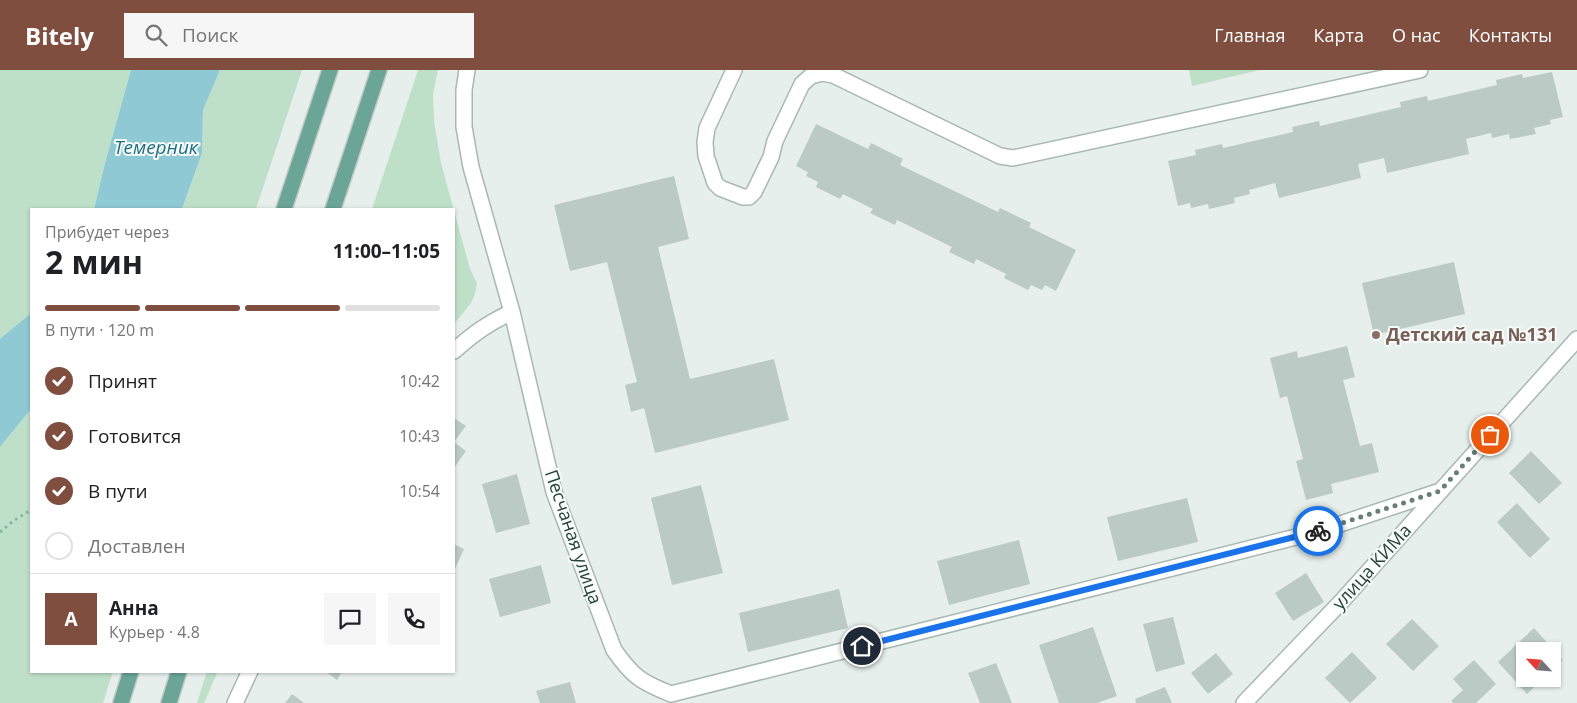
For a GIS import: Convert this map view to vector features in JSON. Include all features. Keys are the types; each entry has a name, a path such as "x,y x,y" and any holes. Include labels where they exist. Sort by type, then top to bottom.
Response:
{"main road":[{"path":"284,208 330,70"},
{"path":"333,208 379,70"},
{"path":"121,703 130,673"},
{"path":"169,703 178,673"}],"street":[{"name":"Песчаная улица","path":"467,70 464,90 464,127 471,167 512,312 554,492 614,650 627,668 669,699"},
{"path":"734,70 707,128 705,142 709,170 715,183 720,188 743,198 754,192 772,157 774,140 802,84 811,76 822,73 833,75 1000,156 1013,158 1420,70"},
{"path":"455,351 471,335 490,322 512,312"},
{"name":"улица КИМа","path":"1244,703 1341,602 1577,340"},
{"path":"669,699 1316,532 1440,491"},
{"path":"235,703 249,673"}],"path":[{"path":"0,532 30,511"}],"green space":[{"path":"0,70 131,70 94,208 30,208 30,314 0,339"},
{"path":"220,70 302,70 256,208 182,208 202,153 203,110"},
{"path":"418,70 438,70 433,94 434,121 441,163 454,208 372,208"},
{"path":"1189,70 1260,70 1192,86"},
{"path":"455,215 470,269 477,283 471,303 455,323"},
{"path":"30,410 30,673 112,673 103,703 0,703 0,447"},
{"path":"206,673 217,673 204,703 197,703"}],"water":[{"name":"Темерник","path":"131,70 220,70 203,110 202,153 182,208 94,208"},
{"path":"30,314 30,410 0,447 0,339"}],"building":[{"path":"1552,72 1563,117 1550,120 1551,124 1534,128 1536,134 1510,139 1509,134 1492,138 1491,133 1466,139 1469,154 1387,173 1384,158 1358,164 1361,178 1279,198 1275,183 1249,190 1250,194 1234,198 1235,203 1209,209 1208,204 1191,208 1190,203 1178,206 1168,161 1196,155 1195,150 1222,144 1223,148 1293,132 1292,127 1319,121 1320,126 1401,107 1400,102 1427,96 1428,101 1497,85 1496,80 1522,74 1523,78"},
{"path":"816,124 868,149 871,143 903,159 900,165 998,212 1000,208 1031,223 1029,227 1076,250 1056,291 1045,285 1042,290 1031,285 1028,290 1004,278 1006,274 976,259 974,264 949,252 952,247 897,220 895,225 870,213 873,209 843,194 840,199 816,187 818,182 806,176 808,172 796,166"},
{"path":"674,176 689,239 658,247 690,379 774,359 789,420 655,453 644,408 631,412 625,385 637,382 607,262 570,271 554,205"},
{"path":"1454,262 1465,314 1374,335 1362,283"},
{"path":"1347,346 1355,377 1343,380 1360,446 1372,443 1379,472 1331,484 1333,493 1306,500 1296,461 1303,459 1287,396 1280,398 1270,358 1297,351 1298,358"},
{"path":"455,419 466,426 455,441"},
{"path":"455,443 466,451 455,467"},
{"path":"1531,451 1562,483 1539,504 1509,473"},
{"path":"517,474 530,524 496,533 482,484"},
{"path":"701,485 723,573 672,585 651,498"},
{"path":"1187,498 1198,542 1118,561 1107,517"},
{"path":"1517,503 1550,539 1530,558 1497,522"},
{"path":"1019,540 1030,584 949,605 937,561"},
{"path":"455,544 464,549 455,569"},
{"path":"541,565 551,603 500,617 489,579"},
{"path":"1306,573 1324,602 1293,621 1275,593"},
{"path":"839,589 848,628 748,652 739,613"},
{"path":"1173,617 1185,664 1156,672 1143,624"},
{"path":"1412,619 1439,646 1413,671 1386,644"},
{"path":"1093,627 1117,696 1097,703 1059,703 1039,645"},
{"path":"1534,628 1547,642 1519,642"},
{"path":"1516,645 1516,682 1498,662"},
{"path":"1352,652 1377,678 1350,703 1325,678"},
{"path":"1216,653 1233,674 1208,694 1191,673"},
{"path":"1474,660 1496,684 1476,703 1453,703 1451,701 1463,690 1453,679"},
{"path":"996,663 1012,703 980,703 968,673"},
{"path":"328,673 341,673 337,680"},
{"path":"570,682 576,703 540,703 536,691"},
{"path":"1165,687 1172,703 1136,703 1135,699"},
{"path":"1522,688 1533,688 1527,694"},
{"path":"292,694 304,703 285,703"}],"way so far":[{"path":"1318,531 1440,491 1490,435"}],"place":[{"name":"Детский сад №131","path":"1376,335"}],"route":[{"path":"862,646 1318,531"}]}
